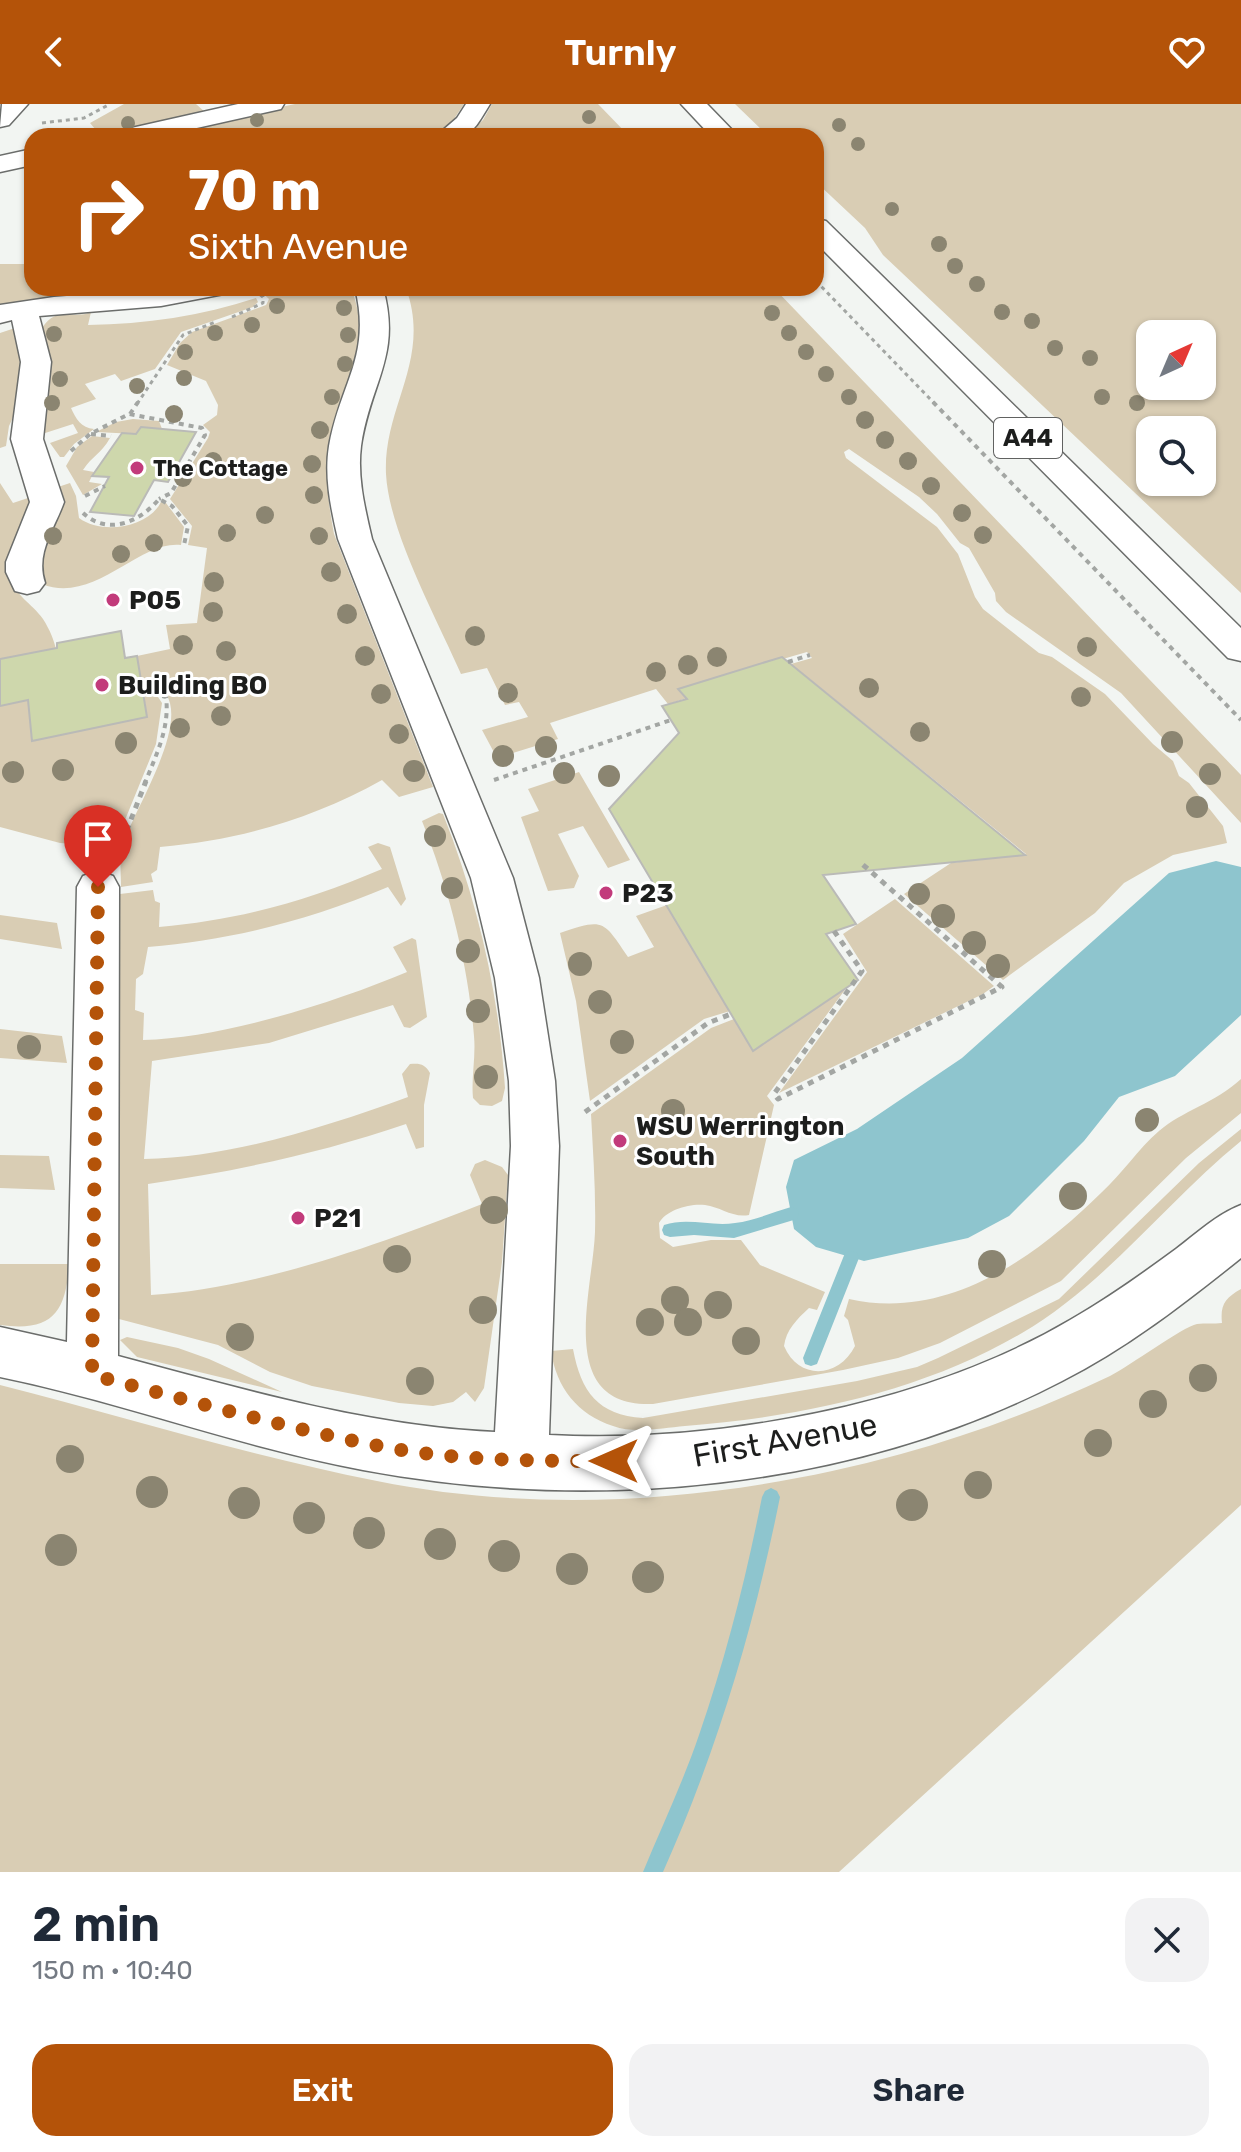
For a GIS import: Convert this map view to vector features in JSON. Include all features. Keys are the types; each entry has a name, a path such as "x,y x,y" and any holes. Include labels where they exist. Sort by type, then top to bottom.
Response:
{"main road":[{"path":"0,120 16,104"},
{"path":"163,128 272,104"},
{"path":"459,128 478,104"},
{"path":"693,104 717,128"},
{"path":"0,164 24,159"},
{"name":"A44","path":"824,235 1241,649"},
{"path":"11,311 171,296"},
{"path":"371,296 377,324 376,347 345,447 348,507 355,539 492,878 517,978 532,1081 535,1183 521,1461"},
{"path":"11,311 30,330 36,362 27,439 47,502 23,556 21,570 27,583"},
{"path":"92,1375 108,873"},
{"name":"First Avenue","path":"0,1352 279,1425 398,1449 521,1461 645,1461 731,1455 817,1441 909,1417 1041,1364 1141,1303 1241,1228"}],"path":[{"path":"34,124 84,118 110,104"},
{"path":"824,289 1241,720"},
{"path":"69,453 90,434 129,414 183,335 263,303 262,296"},
{"path":"105,486 80,498 84,517 92,522 112,524 145,516 159,499 171,493 205,435 205,431 197,425 129,414"},
{"path":"167,429 172,420"},
{"path":"90,434 111,436"},
{"path":"159,499 172,506 188,526 184,545"},
{"path":"788,662 810,655"},
{"path":"108,873 166,728 166,697 143,691"},
{"path":"490,781 671,720"},
{"path":"834,931 862,971 774,1094 778,1099 1002,987 861,863"},
{"path":"585,1112 708,1023 731,1014"}],"shaded area":[{"path":"124,104 196,104 206,113 138,128 94,128 90,123"},
{"path":"295,104 464,104 452,122 443,128 186,128"},
{"path":"492,104 598,104 621,128 474,128"},
{"path":"735,104 1241,104 1241,593 1138,496 1216,496 1216,416 1136,416 1136,494 883,255 865,228 824,190 824,128 760,128"},
{"path":"0,264 24,264 24,296 64,296 50,297 0,306"},
{"path":"266,296 353,296 359,327 358,344 337,411 328,456 327,482 334,534 433,787 399,797 382,780 329,806 275,826 219,839 160,847 157,870 151,874 153,882 121,887 123,844 157,768 170,726 171,708 166,694 142,687 137,656 170,649 166,625 197,623 207,548 188,545 192,526 170,499 208,438 210,432 203,425 217,415 218,405 206,381 167,365 180,343 192,332 266,305 269,299"},
{"path":"408,296 782,296 1241,775 1241,823 1121,693 1006,612 996,601 995,593 969,548 960,543 937,514 919,497 849,449 844,452 846,458 937,527 958,554 983,609 1039,653 1052,657 1105,694 1173,761 1179,776 1189,783 1223,826 1227,843 1173,855 1124,883 1095,913 1003,980 904,894 951,863 1026,854 791,664 812,658 807,652 679,689 687,698 668,704 656,689 550,723 558,739 497,758 482,730 528,717 519,702 505,705 487,668 461,674 405,548 389,497 387,449 410,361 412,314"},
{"path":"256,298 258,302 253,307 181,332 155,369 121,381 115,374 85,384 96,399 71,408 80,422 94,429 74,444 64,457 60,457 50,443 78,433 73,424 39,435 42,328 54,317 91,312 88,325 131,323 194,314"},
{"path":"15,328 23,338 17,409 9,426 6,446 0,448 0,333"},
{"path":"133,419 159,421 162,429 141,427 136,434 96,432 116,422"},
{"path":"92,436 110,438 83,470 94,472 89,482 102,484 83,495 66,466 77,447"},
{"path":"0,483 13,503 37,495 11,575 20,594 39,613 51,635 61,685 0,659"},
{"path":"70,483 76,496 79,518 100,526 135,523 155,511 161,502 166,503 184,527 181,545 165,546 149,552 98,580 80,586 61,588 42,584 33,555 52,489"},
{"path":"144,695 158,697 162,703 156,744 114,847 60,843 0,827 0,706 28,700 32,741 147,717"},
{"path":"579,772 630,860 608,868 583,826 558,834 579,876 574,888 548,891 521,817 539,811 528,789"},
{"path":"443,814 467,881 492,983 505,1088 502,1101 492,1106 480,1105 473,1098 474,1044 467,981 449,900 422,821"},
{"path":"378,843 390,847 406,899 401,906 388,887 270,927 148,947 143,974 136,979 135,1010 144,1013 143,1040 242,1026 312,1007 378,984 407,972 393,947 412,938 416,940 427,1017 410,1028 404,1027 393,1005 269,1043 152,1061 144,1159 211,1153 245,1146 311,1129 408,1097 402,1074 410,1064 424,1066 430,1073 424,1105 424,1147 416,1149 406,1124 278,1160 148,1184 151,1295 234,1284 276,1274 362,1248 482,1204 470,1175 475,1164 485,1160 502,1167 508,1175 502,1262 484,1388 475,1402 466,1392 453,1402 433,1406 399,1403 312,1386 270,1372 218,1345 119,1319 120,894 153,890 155,901 160,903 159,927 245,914 300,900 382,869 368,847"},
{"path":"895,899 994,986 779,1093 867,972 843,934"},
{"path":"667,905 730,1011 704,1019 590,1101 576,1001 560,933 586,925 601,926 607,929 628,957 654,947 636,916"},
{"path":"0,915 57,923 62,949 0,939"},
{"path":"847,987 767,1096 774,1105 749,1215 692,1205 673,1211 659,1223 660,1238 673,1247 711,1240 741,1240 760,1265 825,1292 817,1310 809,1308 793,1325 785,1340 784,1346 791,1357 809,1370 829,1369 839,1364 855,1346 844,1316 849,1299 885,1303 920,1301 987,1279 1048,1240 1075,1217 1109,1186 1159,1131 1241,1079 1241,1113 1186,1158 1061,1281 940,1343 898,1358 843,1370 653,1404 622,1400 602,1387 591,1367 586,1342 595,1232 591,1114 711,1028 734,1019 753,1051"},
{"path":"0,1029 62,1036 67,1063 0,1058"},
{"path":"1241,1129 1241,1141 1109,1266 1053,1313 984,1354 902,1386 772,1416 639,1430 613,1426 589,1415 571,1398 558,1376 551,1351 573,1349 581,1378 594,1398 614,1412 643,1418 857,1381 917,1367 1059,1299 1199,1163"},
{"path":"0,1155 49,1156 55,1190 0,1188"},
{"path":"0,1264 69,1264 64,1295 53,1316 32,1325 0,1325"},
{"path":"1241,1289 1241,1505 839,1872 0,1872 0,1385 235,1448 377,1481 442,1492 508,1498 641,1498 773,1483 901,1454 981,1429 1110,1376 1190,1327 1222,1323 1225,1303"},
{"path":"127,1337 178,1348 209,1359 282,1392 137,1357 120,1340"}],"water":[{"path":"1216,861 1241,867 1241,1015 1175,1076 1119,1097 1084,1141 1009,1216 968,1238 864,1261 816,1247 794,1229 786,1187 794,1160 857,1129 962,1058 1169,873"}],"building":[{"name":"The Cottage","path":"141,427 196,432 168,482 154,480 134,516 90,512 109,477 92,476 122,433 136,434"},
{"name":"Building BO","path":"121,631 125,658 137,656 147,717 32,741 28,700 0,706 0,659 57,648 57,643"},
{"path":"782,657 1025,855 823,875 856,924 826,934 858,980 753,1051 609,809 679,733 662,706 687,699 678,689"}],"waterway":[{"path":"670,1230 734,1231 791,1214"},
{"path":"811,1358 851,1258"},
{"path":"653,1872 692,1782 724,1689 750,1593 771,1497"}],"place":[{"name":"The Cottage","path":"137,468"},
{"name":"P05","path":"113,600"},
{"name":"Building BO","path":"102,685"},
{"name":"P23","path":"606,893"},
{"name":"WSU Werrington South","path":"620,1141"},
{"name":"P21","path":"298,1218"}],"route":[{"path":"98,887 92,1375 279,1425 398,1449 521,1461 614,1461"}]}
